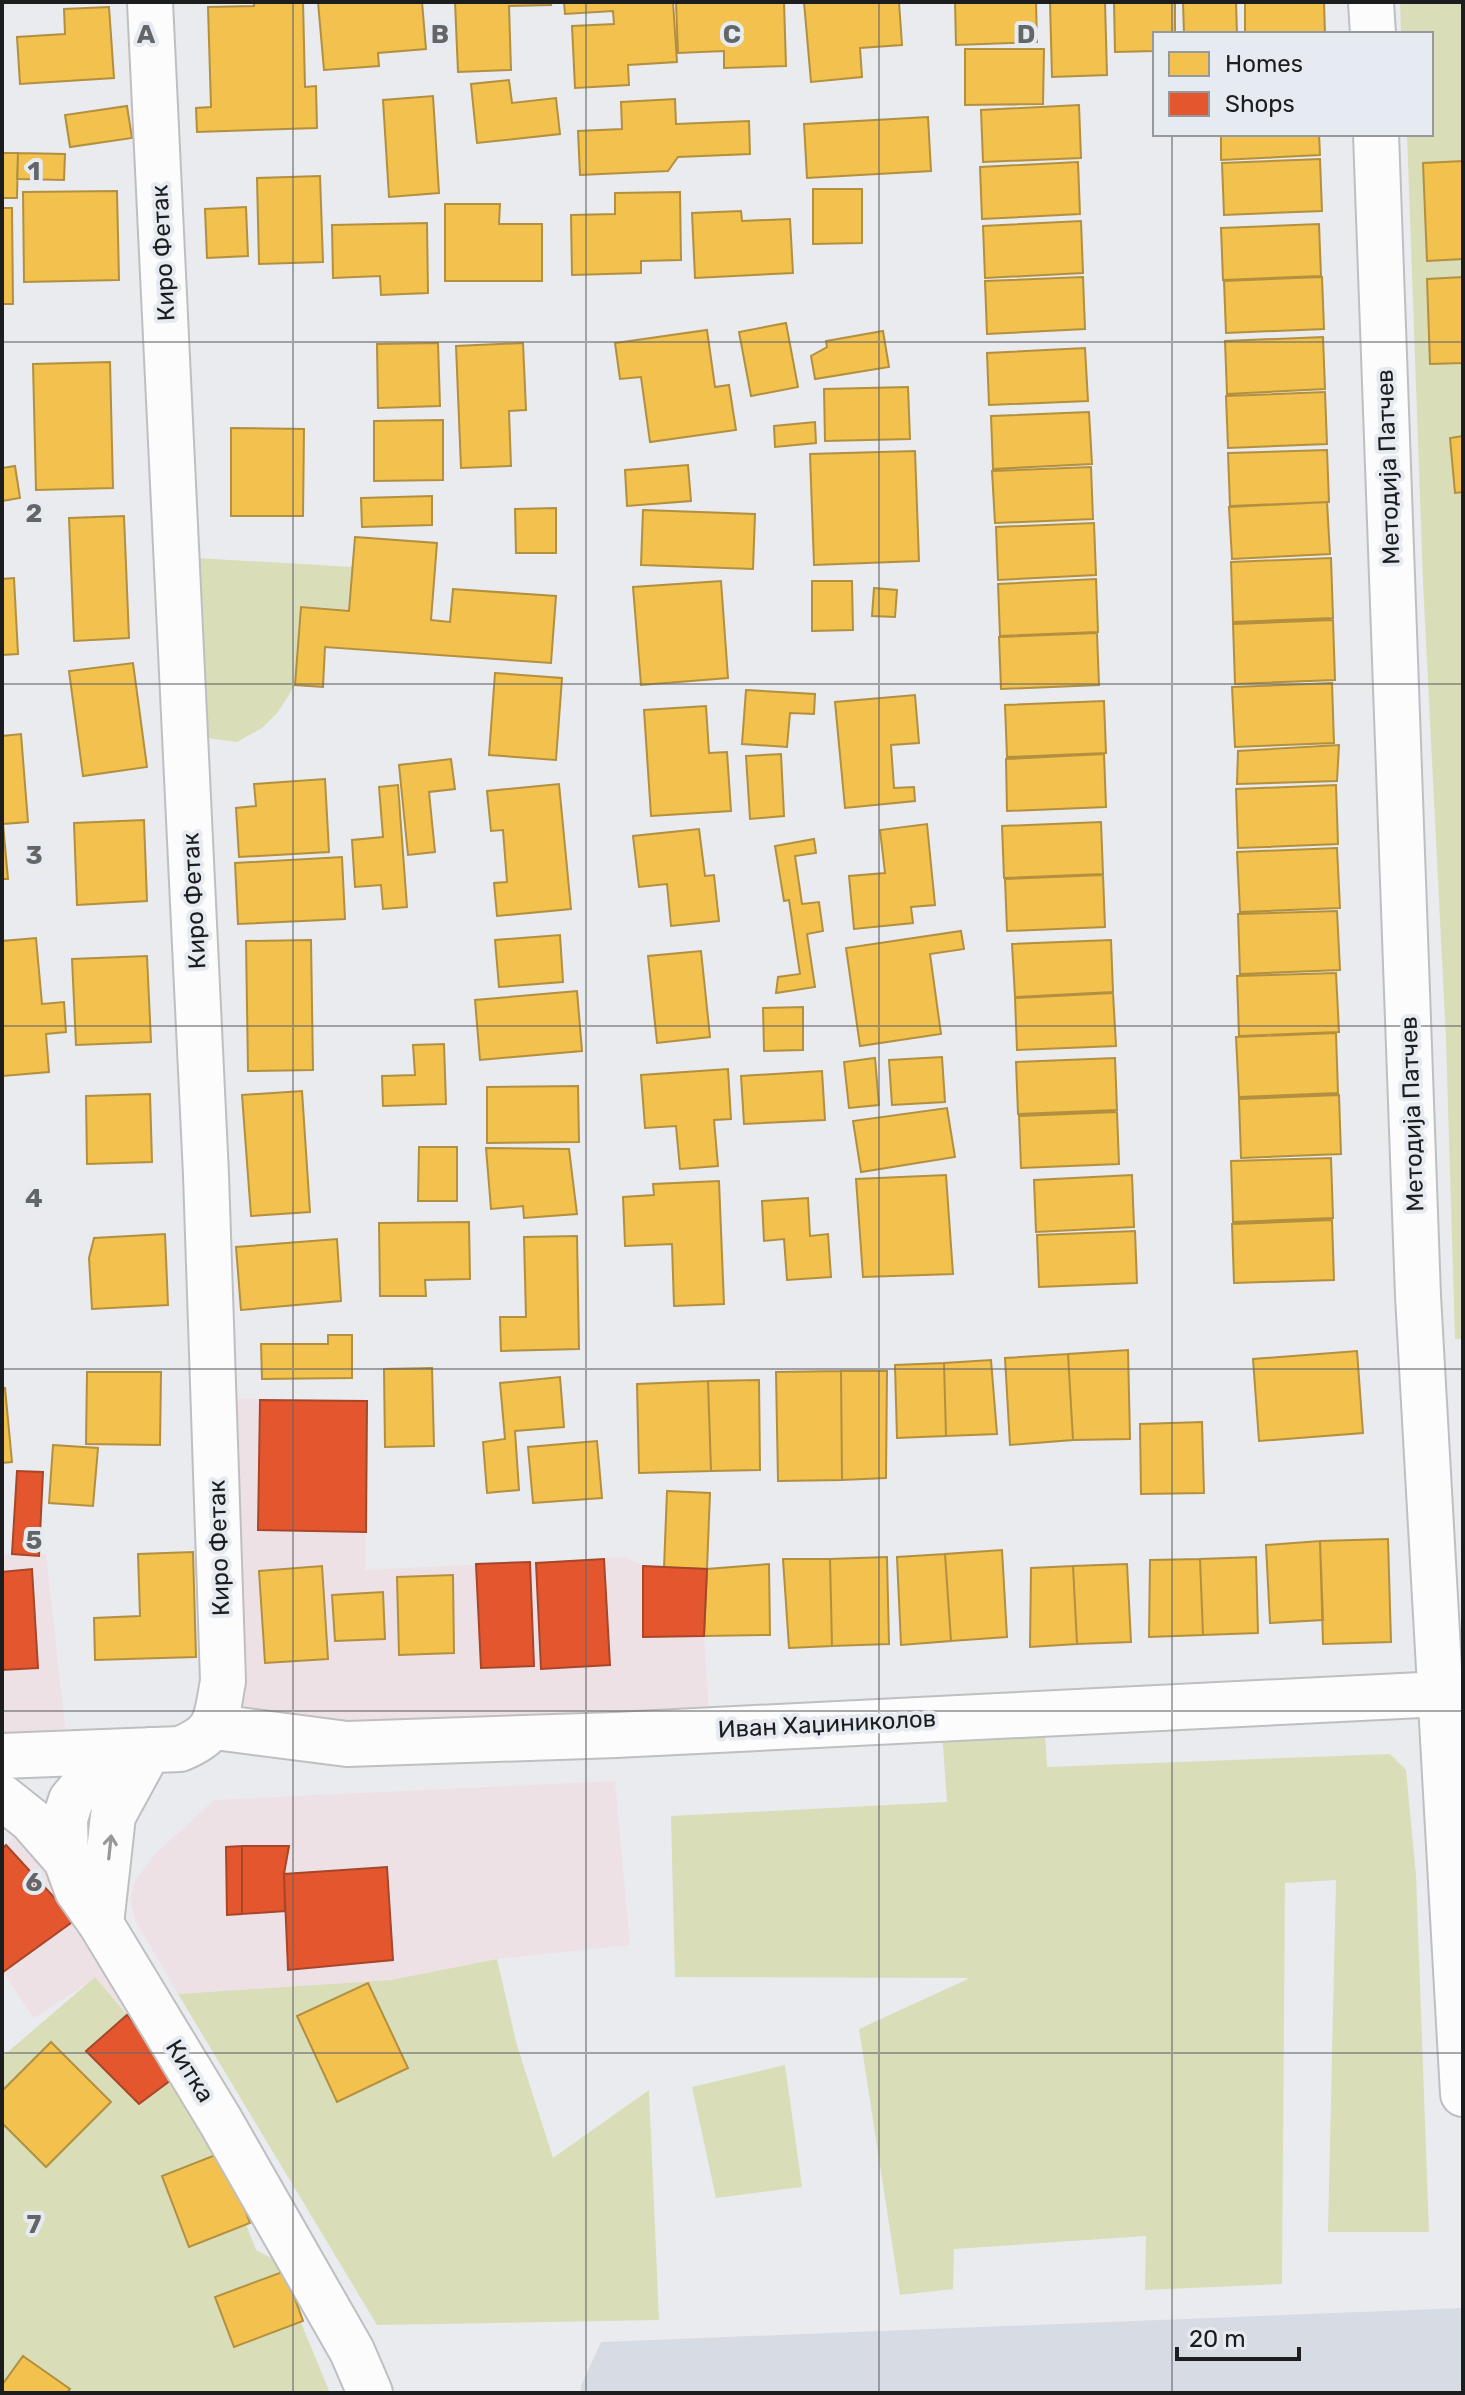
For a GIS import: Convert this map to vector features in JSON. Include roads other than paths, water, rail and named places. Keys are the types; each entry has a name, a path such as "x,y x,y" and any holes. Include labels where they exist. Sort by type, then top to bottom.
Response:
{"street":[{"name":"Киро Фетак","path":"150,2 206,1175 223,1681 215,1727"},
{"path":"1371,2 1373,32"},
{"name":"Методија Патчев","path":"1376,136 1418,1296 1450,1583 1463,2094"},
{"name":"Иван Хаџиниколов","path":"215,1727 347,1744 1452,1696"},
{"path":"2,1756 180,1749 199,1741 215,1727"},
{"path":"101,1924 113,1816 131,1751"},
{"name":"Китка","path":"131,1751 71,1800 65,1819 66,1860 77,1890 101,1924 221,2122 352,2351 370,2393"},
{"path":"2,1797 31,1820 66,1860"}]}
